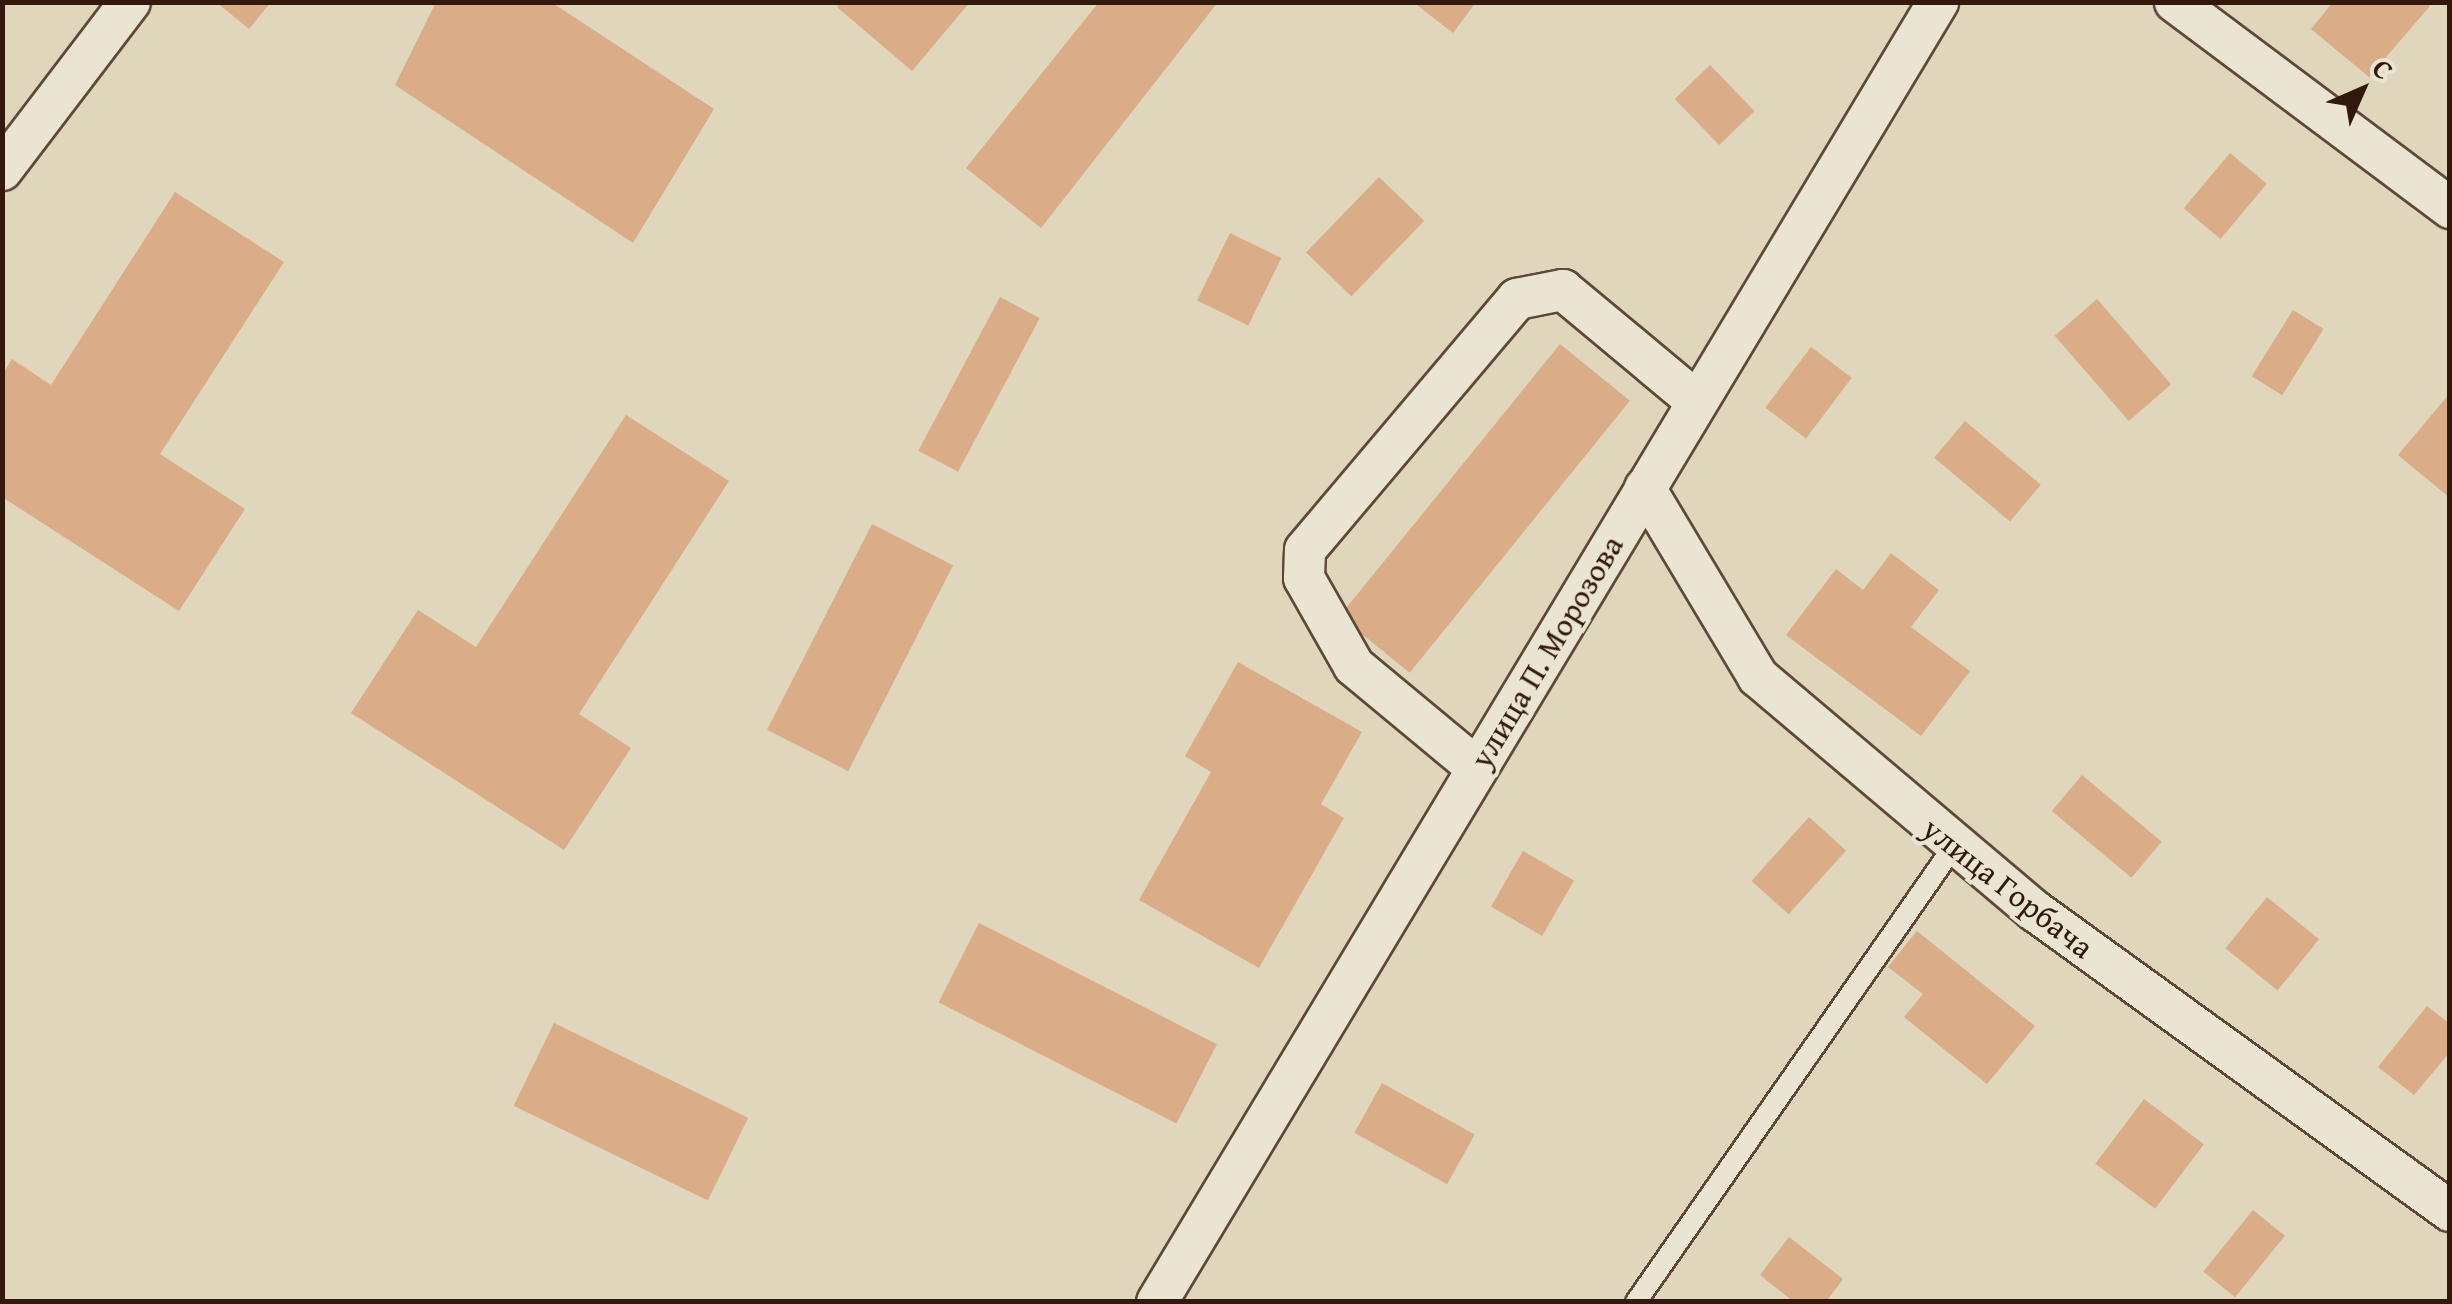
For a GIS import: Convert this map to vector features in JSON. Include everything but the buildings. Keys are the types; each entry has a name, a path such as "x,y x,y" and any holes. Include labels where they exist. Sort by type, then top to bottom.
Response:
{"street":[{"path":"2,170 130,2"},
{"name":"улица П. Морозова","path":"1157,1302 1695,400 1938,2"},
{"path":"2175,2 2450,208"},
{"path":"1477,768 1354,666 1304,578 1305,550 1517,299 1563,290 1695,400"},
{"name":"улица Горбача","path":"1646,488 1758,677 1954,846 2450,1211"}],"lane":[{"path":"1636,1302 1954,846"}]}
